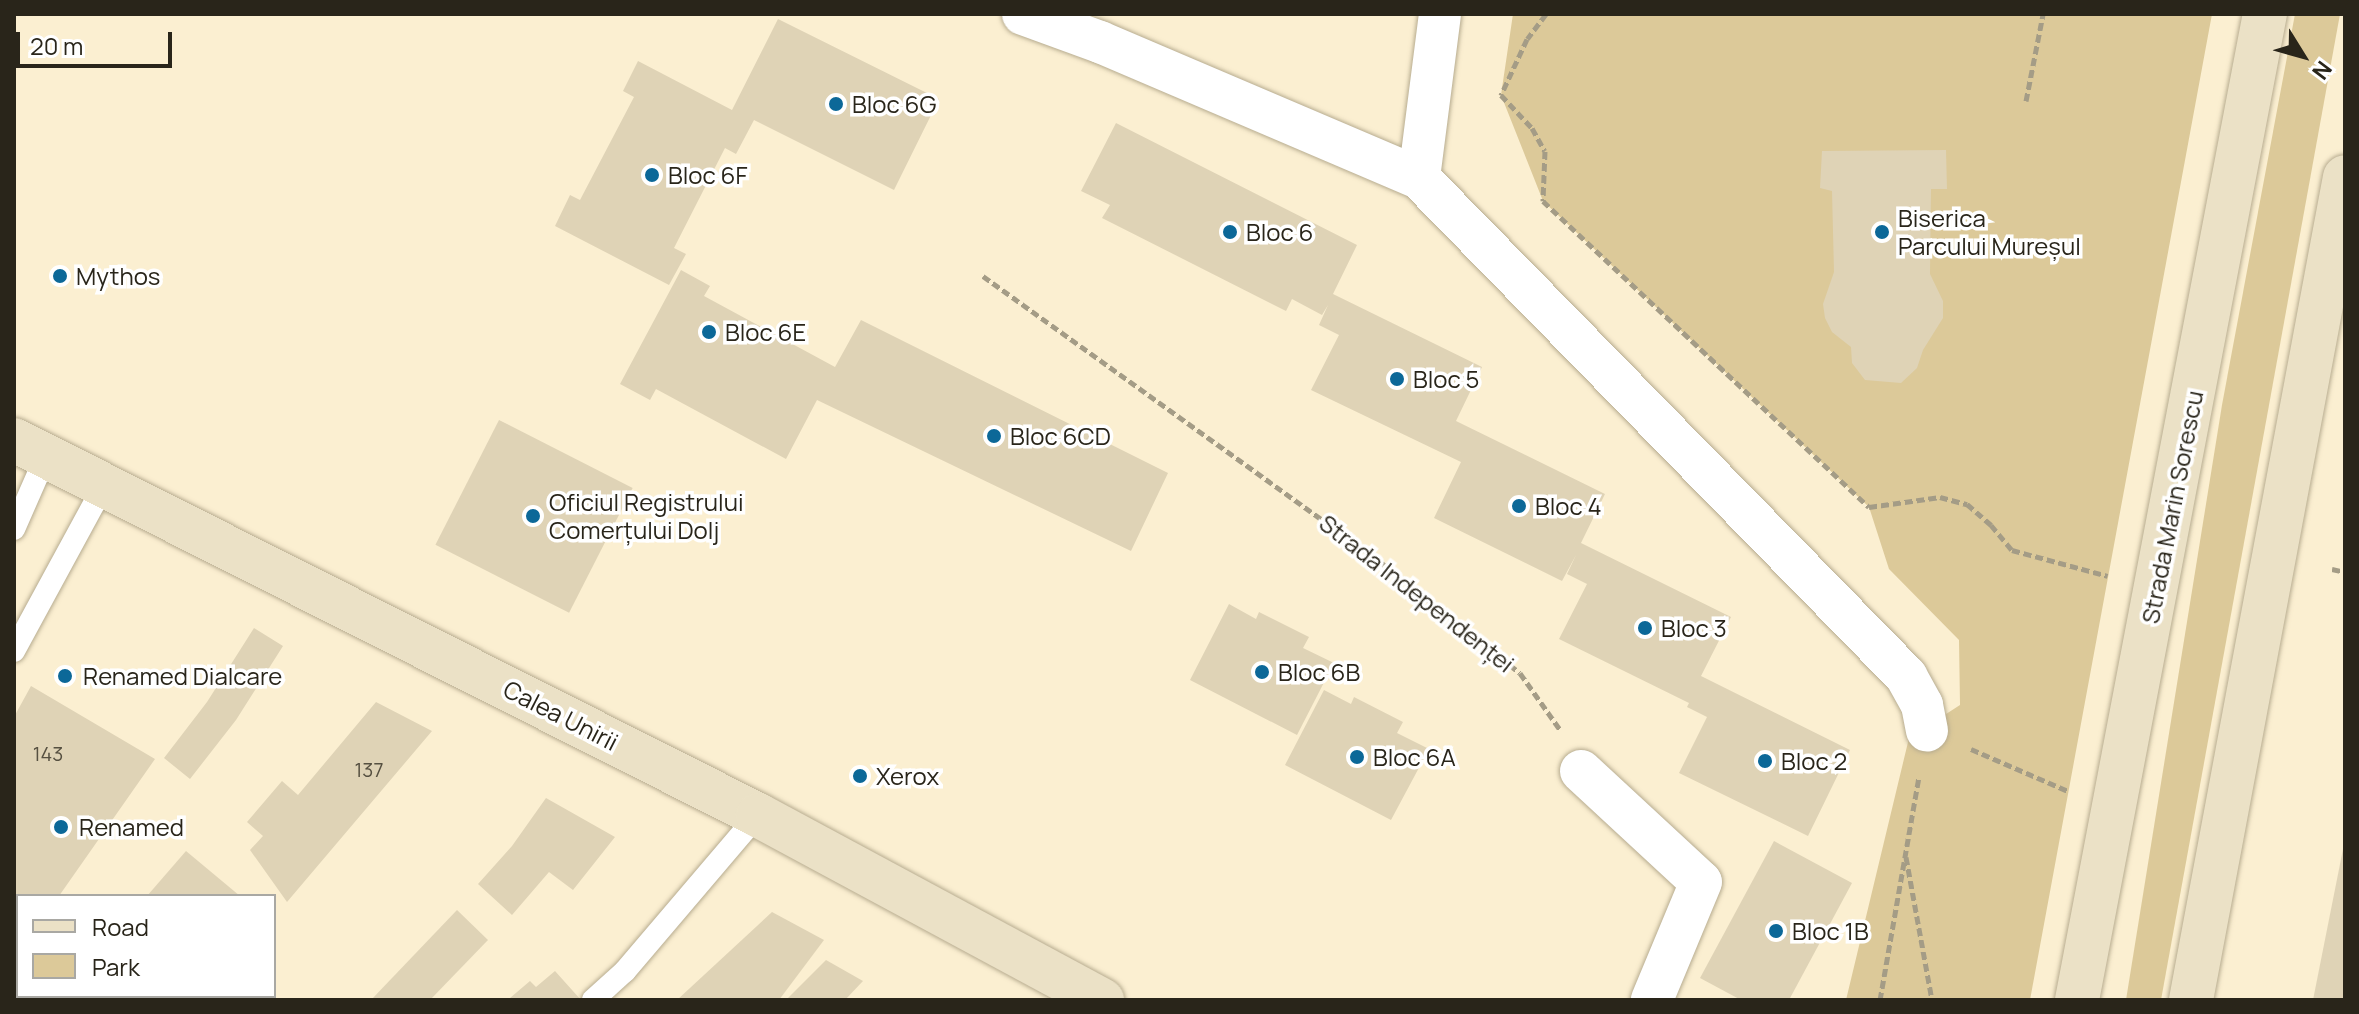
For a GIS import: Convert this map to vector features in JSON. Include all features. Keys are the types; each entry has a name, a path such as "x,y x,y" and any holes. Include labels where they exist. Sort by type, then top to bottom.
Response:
{"main road":[{"name":"Strada Marin Sorescu","path":"2077,1000 2265,14"},
{"path":"2191,1000 2345,177"},
{"name":"Calea Unirii","path":"30,448 758,815 1102,1000"}],"street":[{"path":"1023,14 1100,42 1419,178 1906,676 1922,705 1927,731"},
{"path":"1419,178 1440,14"},
{"path":"1581,771 1701,882 1652,1000"}],"lane":[{"path":"14,529 30,448"},
{"path":"14,651 104,485"},
{"path":"593,1000 625,971 758,815"}],"path":[{"path":"1546,14 1527,39 1501,95 1532,128 1545,151 1543,201 1869,507 1940,497 1967,504 1991,525 2012,550 2108,576"},
{"path":"2026,101 2043,14"},
{"name":"Strada Independenței","path":"983,276 1378,560 1520,673 1557,723 1581,771"},
{"path":"2332,569 2345,572"},
{"path":"1880,1000 1927,731 2069,791"},
{"path":"1905,852 1932,1000"}],"green space":[{"path":"1513,14 2212,14 2030,1000 1846,1000 1909,738 1960,705 1959,640 1889,569 1869,507 1543,201 1501,95"},
{"path":"2295,14 2340,14 2161,1000 2126,1000 2222,405"}],"building":[{"path":"778,19 939,99 894,190 754,120 736,154 725,148 674,248 686,254 669,285 555,226 570,195 580,200 634,97 623,91 638,61 732,110"},
{"path":"1116,123 1357,245 1333,294 1482,367 1456,421 1605,494 1581,543 1731,617 1701,676 1850,750 1808,836 1679,773 1707,717 1687,707 1689,703 1559,639 1587,584 1567,574 1576,555 1562,581 1434,518 1461,462 1311,390 1339,335 1319,325 1328,305 1322,315 1292,299 1286,311 1102,218 1110,205 1081,191"},
{"name":"Biserica Parcului Mureșul","path":"1946,150 1947,189 1931,189 1930,274 1943,301 1943,318 1923,350 1917,368 1901,383 1865,380 1852,363 1851,347 1832,332 1825,318 1823,304 1834,272 1832,191 1820,188 1822,151"},
{"name":"Bloc 6CD","path":"681,270 710,286 704,296 835,367 861,320 1168,473 1131,551 817,400 786,459 656,389 650,400 620,384"},
{"name":"Oficiul Registrului Comerțului Dolj","path":"499,420 633,488 569,613 435,545"},
{"name":"Bloc 6B","path":"1229,604 1256,619 1259,612 1309,637 1303,648 1334,663 1297,735 1190,680"},
{"path":"254,628 283,646 236,720 190,779 164,758 207,702"},
{"name":"Renamed","path":"31,686 155,759 60,894 16,894 14,960 14,717"},
{"name":"Bloc 6A","path":"1324,690 1351,704 1354,697 1403,722 1397,733 1429,749 1391,820 1285,765"},
{"path":"376,702 432,731 287,902 250,850 263,836 247,822 282,781 298,795"},
{"path":"546,798 615,837 573,890 549,872 512,915 478,884 512,846"},
{"name":"Bloc 1B","path":"1774,841 1852,883 1789,1000 1741,1000 1700,978"},
{"path":"2344,844 2345,1000 2313,1000"},
{"path":"186,851 238,894 149,894"},
{"path":"457,910 488,940 430,1000 371,1000"},
{"path":"772,912 824,940 779,1000 677,1000"},
{"path":"826,960 863,981 845,1000 786,1000"},
{"path":"555,971 581,1000 510,998 530,981 536,987"},
{"path":"23,998 83,998 83,1000"}],"place":[{"name":"Bloc 6G","path":"836,104"},
{"name":"Bloc 6F","path":"652,175"},
{"name":"Bloc 6","path":"1230,232"},
{"name":"Biserica Parcului Mureșul","path":"1882,232"},
{"name":"Mythos","path":"60,276"},
{"name":"Bloc 6E","path":"709,332"},
{"name":"Bloc 5","path":"1397,379"},
{"name":"Bloc 6CD","path":"994,436"},
{"name":"Bloc 4","path":"1519,506"},
{"name":"Oficiul Registrului Comerțului Dolj","path":"533,516"},
{"name":"Bloc 3","path":"1645,628"},
{"name":"Bloc 6B","path":"1262,672"},
{"name":"Renamed Dialcare","path":"65,676"},
{"name":"Bloc 6A","path":"1357,757"},
{"name":"Bloc 2","path":"1765,761"},
{"name":"Xerox","path":"860,776"},
{"name":"Renamed","path":"61,827"},
{"name":"Bloc 1B","path":"1776,931"}]}
